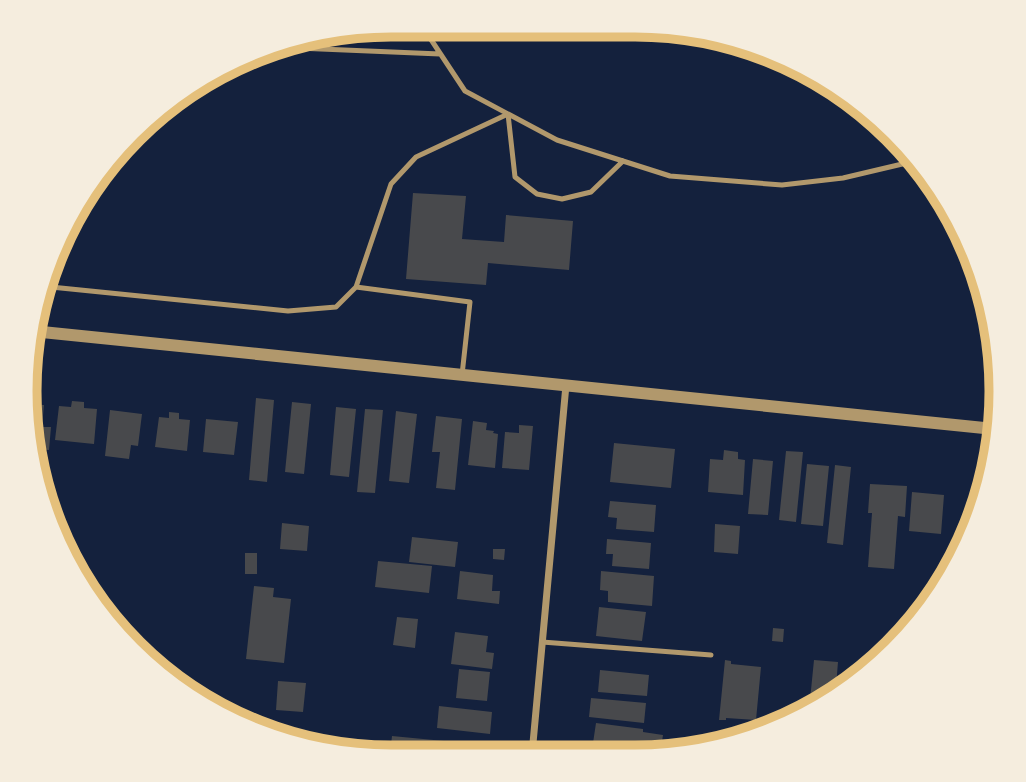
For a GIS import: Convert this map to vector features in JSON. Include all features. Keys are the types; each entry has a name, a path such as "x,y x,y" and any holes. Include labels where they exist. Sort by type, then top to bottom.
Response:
{"street":[{"path":"42,332 987,428"},
{"path":"533,745 566,386"}],"lane":[{"path":"429,37 465,91 557,140 670,176 782,185 843,178 906,163"},
{"path":"303,48 440,54"},
{"path":"508,114 515,177 537,194 562,199 591,192 623,161"},
{"path":"53,287 288,310 336,307 356,287 391,184 416,157 508,114"},
{"path":"356,287 470,302 462,374"},
{"path":"542,642 711,655"}],"building":[{"path":"413,193 466,196 462,239 504,242 506,215 573,221 569,270 488,263 486,285 406,279"},
{"path":"256,398 274,400 267,482 249,480"},
{"path":"72,401 84,402 84,408 97,409 94,444 55,440 59,406 71,407"},
{"path":"292,402 311,404 304,474 285,472"},
{"path":"38,405 44,405 42,427 51,427 49,450 42,449"},
{"path":"336,407 356,409 349,477 330,475"},
{"path":"365,409 383,410 375,493 357,492"},
{"path":"110,410 142,414 138,446 131,445 129,459 105,456"},
{"path":"396,411 417,414 409,483 389,481"},
{"path":"169,412 179,413 179,419 190,420 187,451 155,447 159,417 169,418"},
{"path":"436,416 462,419 455,490 436,488 440,452 432,452"},
{"path":"206,419 238,422 234,455 203,452"},
{"path":"473,421 487,423 486,430 498,434 495,468 468,465"},
{"path":"519,425 533,426 529,470 502,468 505,432 519,433"},
{"path":"614,443 675,449 671,488 610,482"},
{"path":"724,450 738,452 738,459 745,460 743,495 708,492 710,459 723,460"},
{"path":"786,451 803,452 796,522 779,520"},
{"path":"753,459 773,461 768,515 748,514"},
{"path":"807,464 829,466 823,526 801,524"},
{"path":"835,465 851,467 843,545 827,543"},
{"path":"870,484 907,486 905,517 898,516 894,569 868,567 872,513 868,513"},
{"path":"912,492 944,495 941,534 909,531"},
{"path":"610,501 656,505 654,532 616,529 617,518 608,517"},
{"path":"282,523 309,526 307,551 280,549"},
{"path":"715,524 740,526 738,554 714,552"},
{"path":"412,537 458,542 455,567 409,562"},
{"path":"607,539 651,543 649,569 612,566 613,554 606,554"},
{"path":"493,549 505,549 504,560 493,559"},
{"path":"245,553 257,553 257,574 245,574"},
{"path":"378,561 432,566 429,593 375,587"},
{"path":"460,571 493,575 492,591 500,591 499,604 457,599"},
{"path":"601,571 654,576 652,606 608,602 608,591 600,590"},
{"path":"254,586 274,588 273,597 291,599 284,663 246,659"},
{"path":"599,607 646,612 642,641 596,636"},
{"path":"397,617 418,619 415,648 393,645"},
{"path":"773,628 784,629 783,642 772,641"},
{"path":"455,632 488,636 486,652 494,653 492,669 451,664"},
{"path":"725,660 731,661 731,664 761,667 756,720 719,720"},
{"path":"814,660 838,662 836,683 810,699"},
{"path":"459,669 490,672 487,701 456,698"},
{"path":"600,670 649,675 647,696 598,692"},
{"path":"278,681 306,683 303,712 276,710"},
{"path":"591,698 646,703 644,723 589,717"},
{"path":"439,706 492,712 490,734 437,728"},
{"path":"596,723 643,729 643,732 663,735 662,744 593,743"},
{"path":"392,736 465,743 465,745 391,745"}]}
